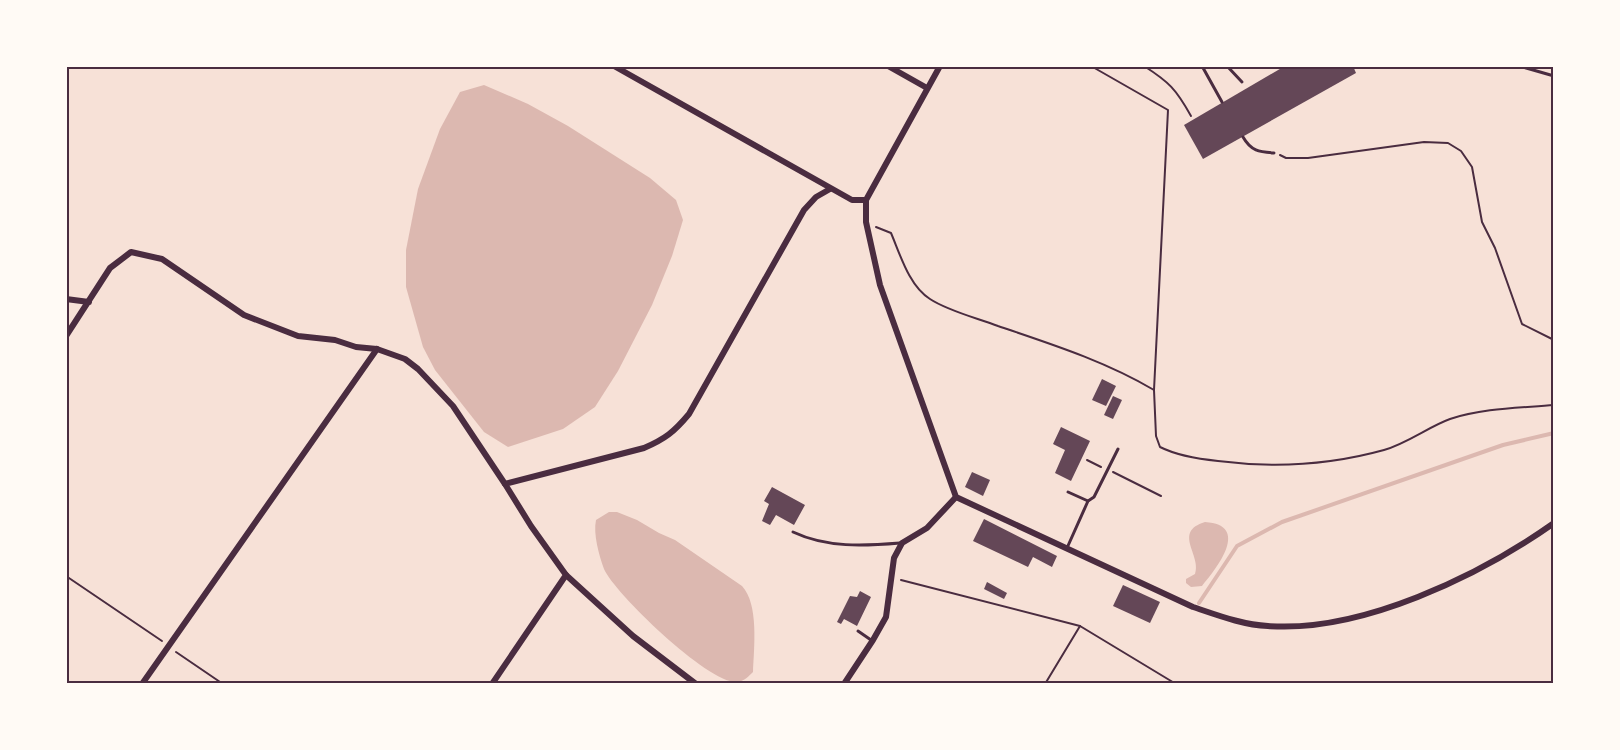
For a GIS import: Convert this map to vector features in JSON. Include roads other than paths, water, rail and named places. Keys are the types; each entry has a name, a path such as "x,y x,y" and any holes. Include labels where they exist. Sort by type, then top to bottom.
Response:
{"street":[{"path":"614,66 830,189 852,200 866,200"},
{"path":"888,66 927,88"},
{"path":"940,66 866,200 866,222 880,285 956,497 1193,607 1219,616 1267,626 1304,627 1338,621 1393,606 1439,588 1489,563 1554,523"},
{"path":"505,484 644,448 664,439 676,430 688,414 804,210 816,197 830,189"},
{"path":"66,336 110,268 131,252 162,259 244,315 254,319 298,336 335,340 377,349 405,359 418,369 453,406 531,526 566,575 633,636 696,684"},
{"path":"66,299 89,302"},
{"path":"142,684 377,349"},
{"path":"844,684 886,617 894,558 902,543 927,528 956,497"},
{"path":"492,684 566,575"}],"lane":[{"path":"1202,66 1222,102"},
{"path":"1227,66 1242,82"},
{"path":"1519,66 1554,76"},
{"path":"1243,137 1247,145 1257,152 1274,153"},
{"path":"1067,548 1088,501 1094,497 1118,449"},
{"path":"1068,492 1088,501"},
{"path":"793,532 808,540 834,544 902,543"},
{"path":"858,632 873,640"}],"waterway":[{"path":"1199,603 1237,546 1282,522 1503,445 1554,433"}]}
